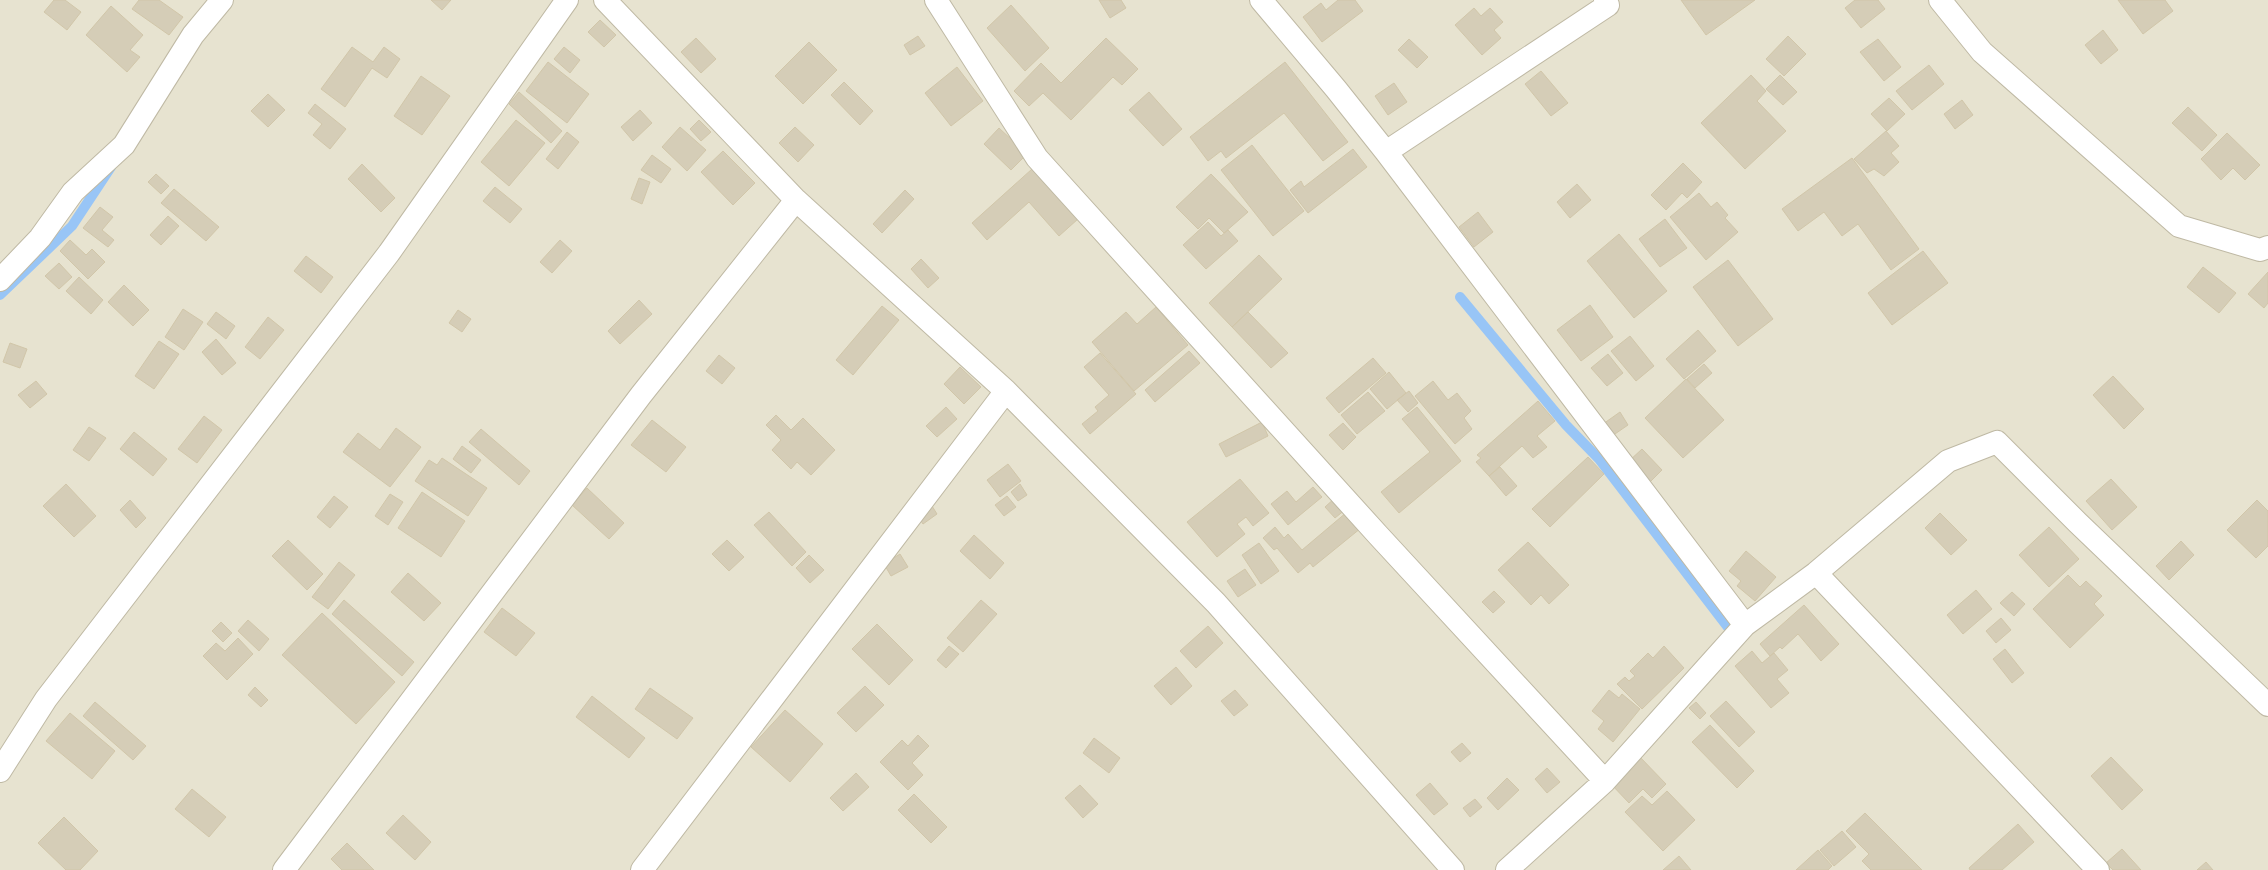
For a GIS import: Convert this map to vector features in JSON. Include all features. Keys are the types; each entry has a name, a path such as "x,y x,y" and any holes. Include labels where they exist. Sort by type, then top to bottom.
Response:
{"street":[{"path":"0,280 40,238 73,192 124,145 193,35 222,0"},
{"path":"0,771 46,700 389,253 567,0"},
{"path":"605,0 796,200 1006,391 1216,603 1453,870"},
{"path":"936,0 1037,158 1378,535 1605,781"},
{"path":"1261,0 1336,89 1386,152 1746,624"},
{"path":"1386,152 1608,5 1604,0"},
{"path":"1940,0 1982,52 2179,226 2260,250 2268,247"},
{"path":"284,870 641,395 796,200"},
{"path":"642,870 1006,391"},
{"path":"1507,870 1605,781 1746,624 1816,573 1948,461 1997,442 2078,523 2268,706"},
{"path":"1816,573 2098,870"}],"shaded area":[{"path":"0,0 2268,0 2268,870 0,870"}],"building":[{"path":"54,0 65,0 81,12 67,30 44,12"},
{"path":"139,0 159,0 183,17 169,35 132,9"},
{"path":"431,0 451,0 442,10"},
{"path":"1099,0 1121,0 1126,8 1110,18"},
{"path":"1338,0 1355,0 1363,11 1322,42 1303,17 1321,3 1326,10"},
{"path":"1681,0 1755,0 1706,35"},
{"path":"1855,0 1878,0 1885,9 1861,28 1845,8"},
{"path":"2118,0 2165,0 2173,11 2143,34"},
{"path":"1011,5 1049,48 1025,71 987,28"},
{"path":"111,6 143,35 130,50 140,57 127,72 86,35"},
{"path":"1474,8 1481,16 1490,8 1503,22 1494,30 1501,38 1482,55 1455,25"},
{"path":"600,20 616,35 604,47 588,32"},
{"path":"2103,30 2118,50 2101,64 2085,45"},
{"path":"918,36 925,46 910,55 904,45"},
{"path":"1788,36 1806,54 1784,76 1766,59"},
{"path":"696,38 716,59 701,73 681,52"},
{"path":"1106,38 1138,69 1122,85 1113,77 1071,120 1043,93 1029,106 1014,91 1041,63 1061,83"},
{"path":"1409,39 1428,57 1417,68 1398,50"},
{"path":"1878,39 1901,67 1884,81 1860,52"},
{"path":"809,42 837,70 803,104 775,76"},
{"path":"352,47 373,62 384,47 400,59 387,78 372,68 345,107 321,89"},
{"path":"564,47 580,60 570,73 554,59"},
{"path":"548,62 589,94 567,123 526,91"},
{"path":"1285,62 1348,142 1323,161 1284,113 1226,158 1221,151 1208,161 1190,137"},
{"path":"1929,65 1944,84 1912,110 1896,91"},
{"path":"957,67 983,101 951,126 925,93"},
{"path":"1541,71 1568,103 1551,116 1525,84"},
{"path":"1751,75 1766,91 1757,101 1786,131 1745,169 1701,123"},
{"path":"1780,75 1797,92 1783,105 1766,89"},
{"path":"421,76 450,96 422,135 394,116"},
{"path":"844,82 873,111 860,125 831,95"},
{"path":"1394,83 1407,102 1388,115 1375,96"},
{"path":"519,92 562,131 551,143 509,104"},
{"path":"1149,92 1182,129 1163,146 1129,110"},
{"path":"268,94 285,110 268,127 251,111"},
{"path":"1889,98 1905,114 1887,131 1871,114"},
{"path":"1962,100 1973,115 1955,129 1944,114"},
{"path":"315,104 346,129 330,149 313,135 322,124 308,113"},
{"path":"2188,107 2217,135 2202,151 2172,123"},
{"path":"640,110 652,123 633,141 621,127"},
{"path":"516,120 545,143 509,186 481,162"},
{"path":"699,120 711,132 701,141 690,129"},
{"path":"680,127 706,150 687,171 662,147"},
{"path":"795,127 814,145 798,162 779,143"},
{"path":"999,128 1027,154 1011,170 984,144"},
{"path":"1886,131 1899,146 1891,153 1899,162 1884,176 1874,169 1867,173 1854,159"},
{"path":"567,132 579,142 558,169 546,159"},
{"path":"2227,133 2260,165 2245,180 2233,168 2221,180 2201,159"},
{"path":"1252,145 1304,211 1273,236 1221,170"},
{"path":"1353,149 1367,167 1308,213 1290,190 1301,181 1304,187"},
{"path":"723,151 755,183 733,205 701,172"},
{"path":"652,155 671,169 661,183 641,170"},
{"path":"1852,158 1919,249 1891,270 1858,224 1842,236 1824,212 1798,231 1782,209"},
{"path":"1683,163 1702,182 1687,198 1682,193 1666,210 1651,195"},
{"path":"362,164 395,198 381,212 348,179"},
{"path":"1032,169 1078,219 1059,236 1029,202 987,240 972,223"},
{"path":"156,174 169,186 161,194 148,182"},
{"path":"1211,174 1248,212 1224,233 1209,218 1198,229 1176,207"},
{"path":"639,178 650,182 642,204 631,199"},
{"path":"1577,184 1591,200 1570,218 1557,202"},
{"path":"495,187 522,209 510,223 483,201"},
{"path":"174,189 219,227 206,241 161,203"},
{"path":"905,190 914,199 882,233 873,224"},
{"path":"1699,193 1711,207 1717,202 1728,215 1725,218 1738,232 1706,260 1670,217"},
{"path":"100,207 113,217 102,230 114,240 108,247 83,228"},
{"path":"1478,212 1493,232 1474,247 1459,227"},
{"path":"168,216 179,226 161,245 150,235"},
{"path":"1665,219 1687,248 1660,267 1639,239"},
{"path":"1208,222 1221,236 1228,230 1238,241 1206,269 1183,245"},
{"path":"1619,234 1667,291 1634,318 1587,261"},
{"path":"70,240 86,255 92,249 105,262 88,279 60,251"},
{"path":"560,240 572,251 552,273 540,262"},
{"path":"1923,251 1948,283 1892,325 1868,293"},
{"path":"1259,255 1282,279 1232,327 1209,303"},
{"path":"306,256 333,277 321,293 294,271"},
{"path":"921,259 939,278 928,288 911,269"},
{"path":"1728,260 1773,319 1738,346 1693,287"},
{"path":"59,263 72,277 59,289 45,276"},
{"path":"2203,267 2236,293 2219,313 2187,287"},
{"path":"2268,272 2268,303 2264,308 2248,294"},
{"path":"79,277 103,300 91,314 66,291"},
{"path":"124,285 149,310 133,326 108,302"},
{"path":"639,300 652,314 620,344 608,331"},
{"path":"1590,305 1613,337 1581,361 1557,330"},
{"path":"882,306 899,320 853,375 836,360"},
{"path":"1156,307 1188,345 1134,391 1092,342 1126,312 1137,324"},
{"path":"183,309 203,322 184,350 165,337"},
{"path":"458,310 471,319 462,332 449,323"},
{"path":"216,312 235,326 226,339 207,324"},
{"path":"1248,312 1288,353 1271,368 1232,327"},
{"path":"268,317 284,330 260,359 245,347"},
{"path":"1698,330 1716,351 1684,379 1666,359"},
{"path":"1630,336 1654,366 1636,381 1611,351"},
{"path":"216,339 236,363 222,375 202,352"},
{"path":"159,341 179,354 154,389 135,376"},
{"path":"10,343 27,349 20,368 3,362"},
{"path":"1189,351 1200,363 1155,402 1145,390"},
{"path":"1100,353 1136,394 1090,434 1082,424 1098,411 1095,407 1109,395 1084,367"},
{"path":"1608,354 1623,373 1607,386 1591,368"},
{"path":"719,355 735,368 722,384 706,371"},
{"path":"1373,358 1386,373 1339,413 1326,398"},
{"path":"1704,364 1712,373 1695,388 1687,379"},
{"path":"960,367 981,387 964,404 944,384"},
{"path":"1389,372 1406,393 1387,409 1370,389"},
{"path":"2113,376 2144,409 2124,429 2093,395"},
{"path":"1686,379 1724,420 1683,458 1645,418"},
{"path":"36,381 47,394 30,408 18,395"},
{"path":"1433,381 1448,400 1457,393 1471,411 1464,418 1472,429 1455,444 1415,396"},
{"path":"1409,391 1418,403 1408,412 1397,400"},
{"path":"1368,392 1385,411 1357,434 1341,415"},
{"path":"1538,401 1555,421 1537,436 1547,447 1533,458 1522,446 1489,476 1476,462 1481,458 1477,455"},
{"path":"946,407 957,419 937,437 926,426"},
{"path":"1417,407 1461,461 1399,513 1381,492 1430,452 1402,419"},
{"path":"1620,412 1628,425 1612,436 1603,424"},
{"path":"776,415 791,430 803,418 835,450 811,475 797,462 791,469 772,450 781,440 766,425"},
{"path":"204,416 222,430 197,463 178,449"},
{"path":"652,420 686,447 666,472 631,445"},
{"path":"1262,422 1268,436 1226,457 1219,444"},
{"path":"1343,423 1356,437 1343,450 1329,435"},
{"path":"89,427 106,438 89,461 73,450"},
{"path":"396,428 421,447 390,487 343,452 358,433 380,450"},
{"path":"481,429 530,471 519,485 469,442"},
{"path":"134,432 167,459 153,476 120,449"},
{"path":"462,446 481,460 471,473 453,459"},
{"path":"1642,449 1662,470 1650,482 1629,461"},
{"path":"1588,457 1604,474 1550,527 1532,509"},
{"path":"442,458 487,488 468,516 415,481 429,460 437,465"},
{"path":"1008,464 1021,481 1000,497 987,480"},
{"path":"1500,467 1517,486 1506,496 1489,476"},
{"path":"1240,479 1269,513 1253,526 1246,517 1237,524 1245,534 1217,557 1187,522"},
{"path":"2111,479 2137,507 2112,530 2086,501"},
{"path":"66,484 96,516 74,537 43,506"},
{"path":"1020,484 1027,495 1018,501 1011,492"},
{"path":"1313,487 1322,497 1288,525 1271,504 1287,491 1296,502"},
{"path":"587,488 624,523 609,539 572,505"},
{"path":"422,492 465,521 441,557 398,528"},
{"path":"390,494 403,502 388,525 375,516"},
{"path":"334,496 348,507 330,528 317,517"},
{"path":"1007,496 1016,507 1004,516 995,505"},
{"path":"1336,497 1346,509 1335,518 1325,507"},
{"path":"130,500 146,518 136,528 120,510"},
{"path":"2257,500 2268,511 2268,546 2256,558 2227,530"},
{"path":"932,506 937,514 923,524 917,515"},
{"path":"769,512 806,552 792,566 754,525"},
{"path":"1347,512 1361,528 1313,567 1310,563 1298,573 1277,548 1274,550 1263,538 1275,527 1284,538 1288,534 1302,550"},
{"path":"1940,513 1967,540 1951,555 1925,528"},
{"path":"2049,527 2079,559 2049,587 2019,555"},
{"path":"974,535 1004,563 990,579 960,551"},
{"path":"288,540 323,574 307,590 272,556"},
{"path":"727,540 744,557 729,571 712,554"},
{"path":"2181,541 2194,555 2169,580 2156,566"},
{"path":"1528,542 1569,585 1549,604 1541,595 1531,605 1498,570"},
{"path":"1259,543 1279,571 1261,584 1242,555"},
{"path":"1746,551 1776,577 1755,601 1737,586 1741,581 1729,571"},
{"path":"900,554 908,567 891,576 884,564"},
{"path":"809,555 824,570 810,583 796,568"},
{"path":"339,562 355,575 328,609 312,597"},
{"path":"1245,569 1256,585 1238,597 1227,581"},
{"path":"408,573 441,603 424,621 391,592"},
{"path":"2068,575 2080,587 2086,581 2102,596 2094,604 2104,615 2070,648 2033,609"},
{"path":"1976,590 1992,609 1963,634 1947,615"},
{"path":"1494,591 1505,602 1493,613 1482,602"},
{"path":"2012,592 2025,604 2014,616 2000,603"},
{"path":"344,600 414,662 402,676 332,614"},
{"path":"981,600 997,614 963,652 947,638"},
{"path":"1804,605 1839,644 1821,661 1798,634 1782,649 1780,647 1770,656 1760,644"},
{"path":"502,608 535,633 516,656 484,632"},
{"path":"322,613 395,682 356,724 282,655"},
{"path":"2001,618 2011,630 1996,643 1986,631"},
{"path":"248,620 269,639 259,651 238,631"},
{"path":"221,622 232,633 223,642 212,631"},
{"path":"877,624 913,660 889,685 852,649"},
{"path":"1208,626 1223,643 1196,668 1180,651"},
{"path":"238,638 253,654 227,680 203,656 216,643 225,651"},
{"path":"949,646 959,654 946,668 937,660"},
{"path":"1664,646 1684,668 1642,709 1617,684 1625,677 1629,681 1635,676 1630,671 1648,653 1653,658"},
{"path":"2005,649 2024,673 2012,683 1993,659"},
{"path":"1752,651 1762,663 1774,653 1788,670 1777,679 1789,693 1771,708 1735,666"},
{"path":"1176,667 1192,686 1171,705 1154,686"},
{"path":"865,686 884,705 856,732 837,713"},
{"path":"255,687 268,700 261,707 248,695"},
{"path":"650,688 693,718 677,739 635,709"},
{"path":"1235,690 1248,705 1234,716 1221,701"},
{"path":"1609,690 1619,698 1622,694 1640,709 1613,742 1598,729 1604,721 1592,711"},
{"path":"592,696 645,738 629,758 576,717"},
{"path":"1726,701 1755,732 1739,747 1710,716"},
{"path":"95,702 146,746 133,760 83,716"},
{"path":"1696,702 1706,713 1700,719 1689,708"},
{"path":"785,710 823,744 790,782 751,747"},
{"path":"70,713 115,751 92,779 46,741"},
{"path":"1710,725 1754,771 1737,788 1692,742"},
{"path":"918,735 929,746 912,763 923,775 908,790 880,762 902,740 908,746"},
{"path":"1094,738 1120,758 1109,773 1083,753"},
{"path":"1462,743 1471,753 1460,762 1451,752"},
{"path":"1639,756 1666,784 1652,798 1643,789 1629,803 1611,784"},
{"path":"2111,757 2143,790 2122,810 2091,776"},
{"path":"1547,768 1560,782 1547,793 1535,779"},
{"path":"856,773 869,787 843,811 830,798"},
{"path":"1507,778 1519,790 1498,810 1487,798"},
{"path":"1430,783 1448,804 1434,815 1416,795"},
{"path":"1080,785 1098,804 1083,818 1065,798"},
{"path":"192,789 226,817 209,837 175,809"},
{"path":"1667,791 1695,820 1663,851 1625,812 1642,796 1652,805"},
{"path":"914,794 947,827 931,843 898,810"},
{"path":"1475,799 1482,807 1470,817 1463,808"},
{"path":"1865,813 1922,870 1871,870 1862,861 1869,854 1846,831"},
{"path":"403,815 431,842 415,860 386,833"},
{"path":"64,817 98,851 80,870 66,870 38,843"},
{"path":"2018,824 2034,842 2002,870 1970,870 1969,868"},
{"path":"1842,831 1856,847 1834,866 1820,850"},
{"path":"347,843 374,870 342,870 331,859"},
{"path":"2122,849 2141,870 2113,870 2106,863"},
{"path":"1818,850 1832,866 1828,870 1796,870"},
{"path":"1679,856 1691,870 1663,870"},
{"path":"2206,862 2213,870 2197,870"}],"waterway":[{"path":"0,295 72,226 111,167"},
{"path":"1460,297 1566,425 1599,459 1730,630"}]}
